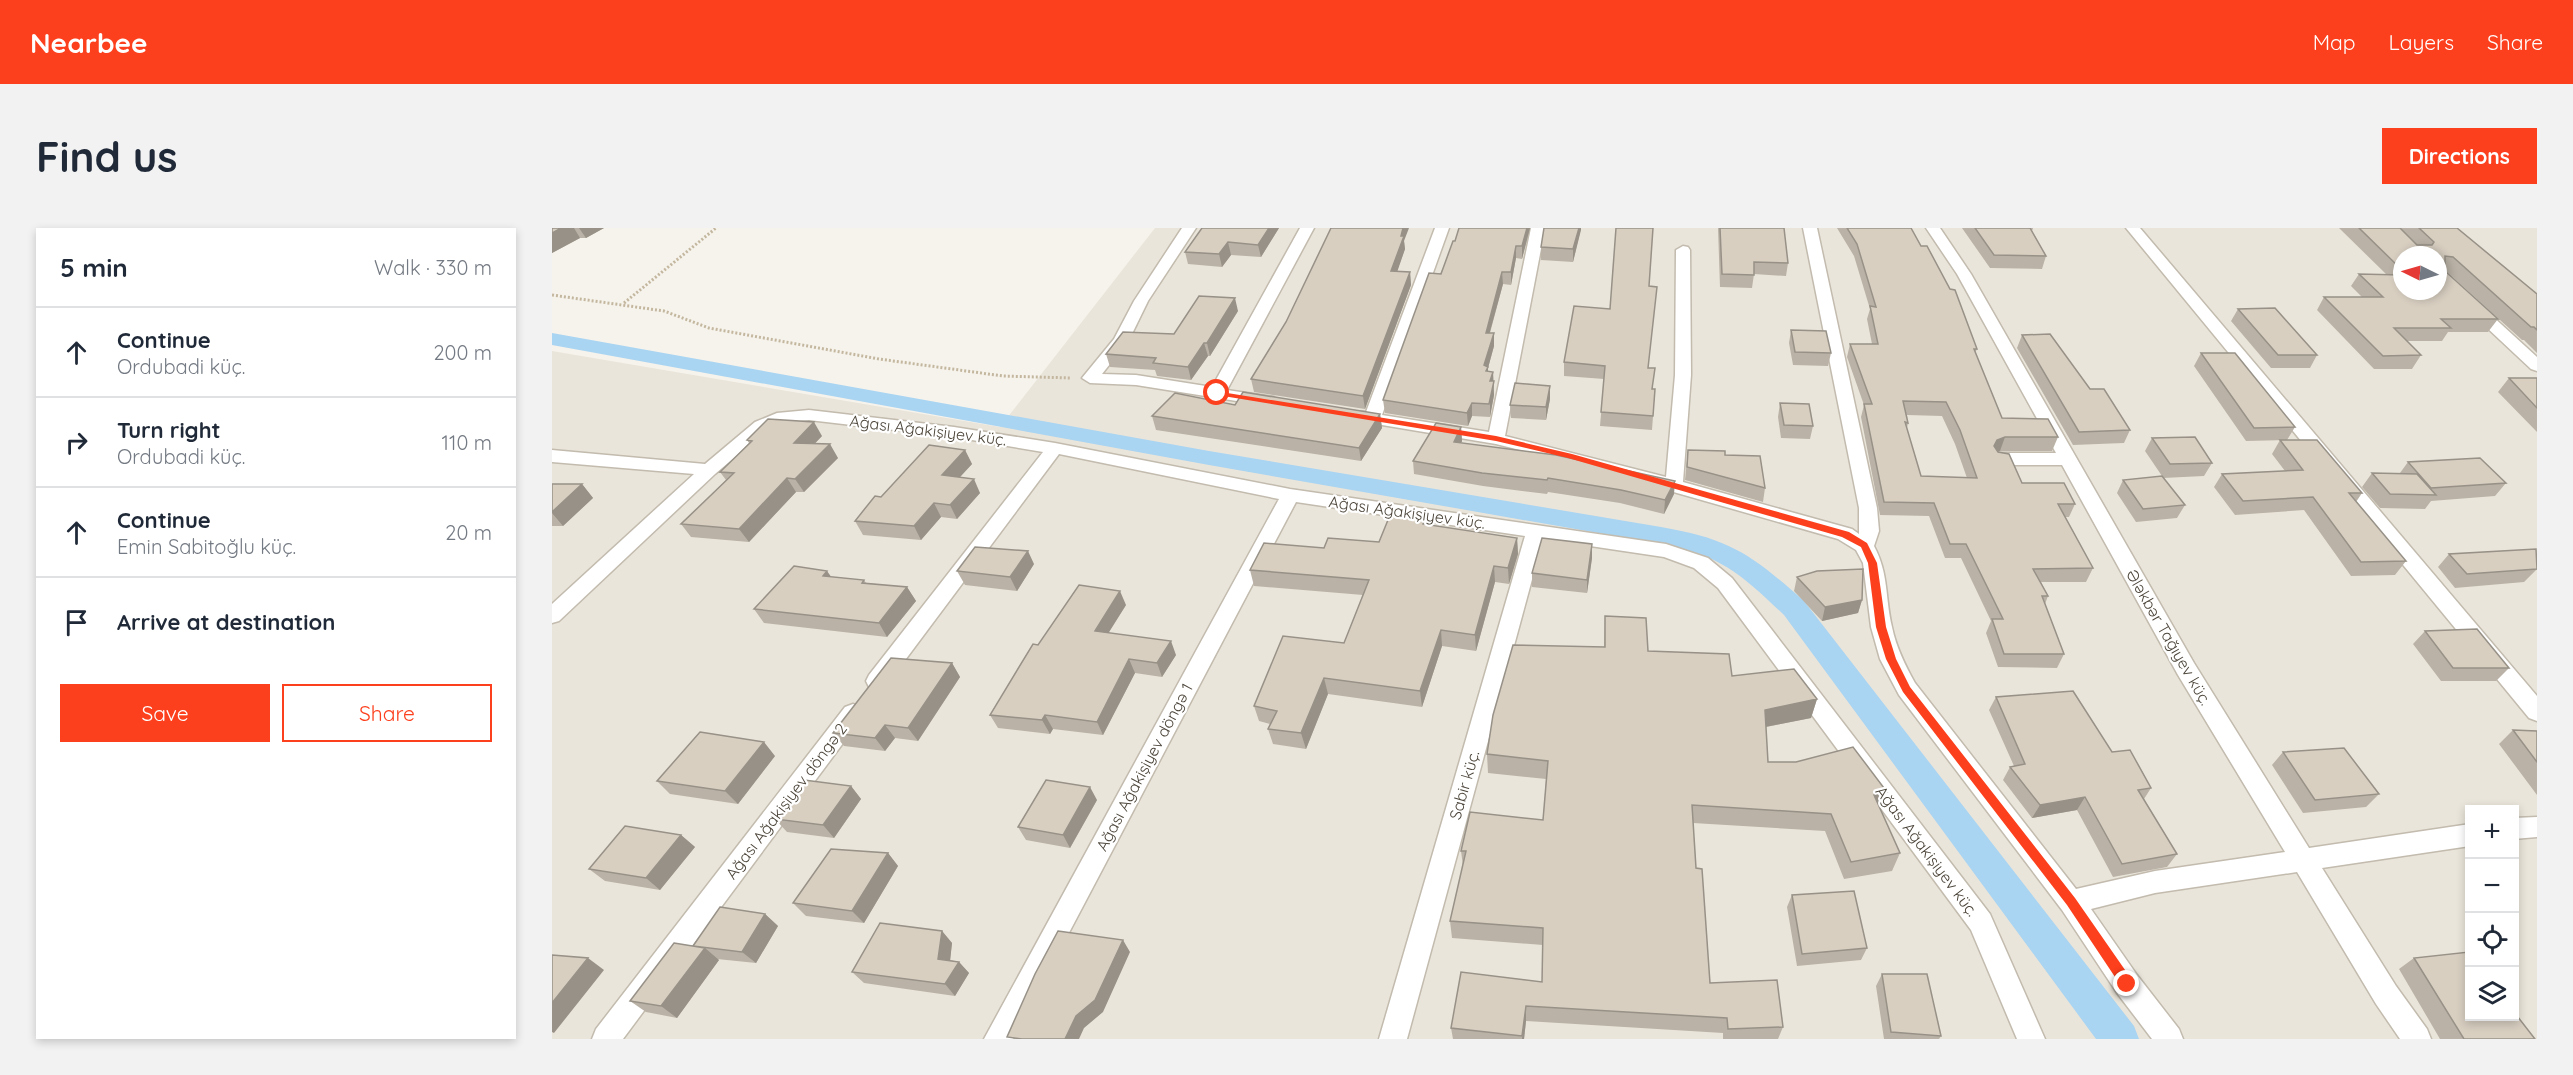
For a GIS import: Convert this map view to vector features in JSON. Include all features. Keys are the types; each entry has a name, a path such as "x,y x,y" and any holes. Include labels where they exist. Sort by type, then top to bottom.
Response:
{"street":[{"path":"1090,378 1121,340 1141,301 1190,228"},
{"path":"1217,393 1307,228"},
{"path":"1372,418 1442,228"},
{"path":"1496,439 1538,228"},
{"path":"1810,228 1868,508 1869,531 1864,546"},
{"name":"Ələkbər Tağıyev küç.","path":"1933,228 1964,274 2186,669 2386,995 2417,1039"},
{"path":"2133,228 2537,712"},
{"path":"1674,485 1683,375 1683,250"},
{"path":"2447,283 2537,366"},
{"path":"2511,343 2537,343"},
{"path":"1090,378 1136,380 1284,404"},
{"path":"1328,411 1496,439 1569,456 1845,534 1864,546 1873,563 1881,627 1891,659 1906,689 2071,902 2127,984 2169,1039"},
{"name":"Ağası Ağakişiyev küç.","path":"552,616 709,470 761,426 777,418 809,415 954,432 1054,448 1290,495 1666,551 1701,563 1725,583 1981,922 2031,1039"},
{"name":"Ağası Ağakişiyev döngə 2","path":"606,1039 1054,448"},
{"path":"552,456 709,470"},
{"path":"2000,459 2070,459"},
{"name":"Ağası Ağakişiyev döngə 1","path":"998,1039 1290,495"},
{"name":"Sabir küç.","path":"1393,1039 1536,531"},
{"path":"2519,829 2537,827"},
{"path":"2071,902 2155,882 2465,836"}],"path":[{"path":"623,304 716,228"},
{"path":"552,295 664,311 709,328 879,359 1004,376 1090,378"}],"shaded area":[{"path":"1155,228 2537,228 2537,1039 552,1039 552,351 1000,427"}],"building":[{"path":"1202,228 1269,228 1258,245 1228,242 1219,254 1185,252"},
{"path":"1331,228 1403,228 1401,236 1404,236 1391,271 1410,272 1363,396 1251,379 1286,322"},
{"path":"1459,228 1527,228 1522,246 1516,246 1511,272 1502,272 1486,333 1494,333 1484,365 1488,367 1486,371 1493,372 1490,381 1494,381 1489,404 1472,403 1467,413 1383,400 1429,273 1441,274"},
{"path":"1544,228 1579,228 1573,249 1541,247"},
{"path":"1616,228 1653,228 1649,286 1657,287 1648,368 1655,368 1652,389 1655,389 1653,416 1601,412 1605,366 1564,362 1574,306 1610,309"},
{"path":"1720,228 1784,228 1788,263 1754,262 1754,275 1722,274"},
{"path":"1847,228 1911,228 1921,246 1927,246 1950,289 1955,290 1977,349 1974,349 2002,418 2048,419 2058,437 2005,437 1997,440 1994,446 1998,452 2009,454 2022,483 2064,483 2075,504 2058,504 2093,568 2033,569 2048,596 2042,596 2064,654 2004,654 1992,619 2003,619 1966,544 1950,544 1934,503 1884,502 1864,404 1872,404 1850,344 1878,344 1870,306 1876,307 1857,244","holes":["1903,401 1946,402 1960,430 1977,478 1921,476 1905,422 1908,423"]},
{"path":"1975,228 2030,228 2046,256 1994,255"},
{"path":"2359,228 2400,228 2417,245 2432,245 2434,242 2419,228 2457,228 2537,294 2537,330 2453,257 2447,256 2447,246 2393,246 2393,261"},
{"path":"2447,273 2498,319 2441,319 2451,328 2394,328 2421,355 2383,356 2324,297 2383,297 2359,274 2393,275 2393,300 2447,300"},
{"path":"1199,296 1235,298 1207,343 1204,343 1188,367 1153,363 1156,358 1106,354 1123,332 1174,334"},
{"path":"2275,308 2317,355 2278,355 2238,309"},
{"path":"1791,330 1826,331 1831,353 1795,352"},
{"path":"2050,334 2090,389 2104,389 2130,430 2079,432 2022,335"},
{"path":"2201,353 2235,353 2295,427 2254,428"},
{"path":"2509,378 2537,378 2537,408"},
{"path":"1515,383 1550,386 1546,407 1510,405"},
{"path":"1243,392 1380,414 1359,448 1152,416 1175,393 1235,405"},
{"path":"1780,403 1809,404 1813,426 1784,425"},
{"path":"768,419 814,422 794,443 830,444 795,479 787,478 739,529 681,524 734,473 720,472 752,441 747,440"},
{"path":"1436,423 1461,427 1454,442 1556,455 1675,481 1665,500 1548,478 1547,480 1482,473 1413,461"},
{"path":"2195,437 2212,463 2170,464 2152,438"},
{"path":"2280,440 2317,440 2362,493 2349,493 2406,561 2361,562 2313,497 2243,501 2222,474 2303,470"},
{"path":"929,445 965,450 942,475 974,479 950,505 934,503 914,526 855,521 875,496 881,497"},
{"path":"1688,450 1725,451 1725,455 1760,456 1765,488 1687,467"},
{"path":"2480,458 2506,483 2431,488 2408,462"},
{"path":"2372,473 2417,474 2436,495 2390,494"},
{"path":"2162,476 2185,505 2143,509 2123,480"},
{"path":"552,484 582,484 552,512"},
{"path":"1390,515 1425,519 1423,524 1517,538 1508,568 1494,566 1475,635 1441,630 1420,691 1324,678 1301,733 1268,729 1277,711 1254,706 1283,636 1344,643 1369,580 1250,570 1264,543 1324,548 1328,538 1379,542"},
{"path":"1542,538 1592,544 1587,580 1532,573"},
{"path":"975,547 1028,551 1010,577 957,571"},
{"path":"2536,549 2537,569 2467,574 2449,554"},
{"path":"794,566 827,571 823,576 864,580 862,583 907,587 879,623 754,609"},
{"path":"1863,569 1862,600 1825,607 1797,577 1817,571"},
{"path":"1079,585 1120,591 1095,631 1171,641 1157,663 1129,659 1097,722 1045,715 1042,720 990,715 1033,644 1038,645"},
{"path":"1605,616 1646,618 1648,651 1729,654 1732,676 1794,669 1817,699 1765,710 1768,762 1796,762 1853,747 1887,792 1874,795 1900,853 1851,862 1831,814 1692,805 1696,868 1702,869 1710,983 1777,980 1783,1027 1728,1029 1727,1018 1526,1006 1522,1036 1451,1028 1461,972 1542,982 1543,928 1450,921 1466,851 1461,851 1470,812 1543,820 1548,761 1487,754 1493,715 1513,645 1605,647"},
{"path":"2477,629 2509,668 2453,668 2425,631"},
{"path":"891,658 952,663 908,728 885,725 875,738 833,733"},
{"path":"2073,691 2112,752 2130,750 2151,788 2138,790 2177,854 2122,864 2085,797 2040,805 2010,767 2025,764 1996,697"},
{"path":"2513,730 2537,731 2537,762"},
{"path":"700,732 764,742 725,791 657,781"},
{"path":"2344,748 2379,794 2315,800 2283,752"},
{"path":"804,780 851,786 823,825 775,819"},
{"path":"1046,780 1090,787 1063,835 1018,827"},
{"path":"625,826 681,835 646,878 589,869"},
{"path":"831,849 888,853 852,911 793,903"},
{"path":"1854,891 1867,948 1802,954 1792,895"},
{"path":"720,907 765,914 742,952 693,946"},
{"path":"880,923 942,931 938,959 959,962 945,984 852,972"},
{"path":"1058,931 1123,940 1095,1000 1076,1016 1065,1039 1007,1037 1035,974"},
{"path":"674,943 705,948 661,1006 630,1001"},
{"path":"2465,952 2465,1021 2519,1021 2519,1018 2535,1039 2464,1039 2414,958"},
{"path":"552,955 588,958 552,1003"},
{"path":"1882,974 1927,974 1941,1036 1891,1032"}],"waterway":[{"path":"552,339 1209,458 1661,535 1698,543 1721,552 1749,568 1794,608 2120,1039"}],"route":[{"path":"1217,393 1496,439 1569,456 1845,534 1864,546 1873,563 1881,627 1891,659 1906,689 2071,902 2127,984"}]}
